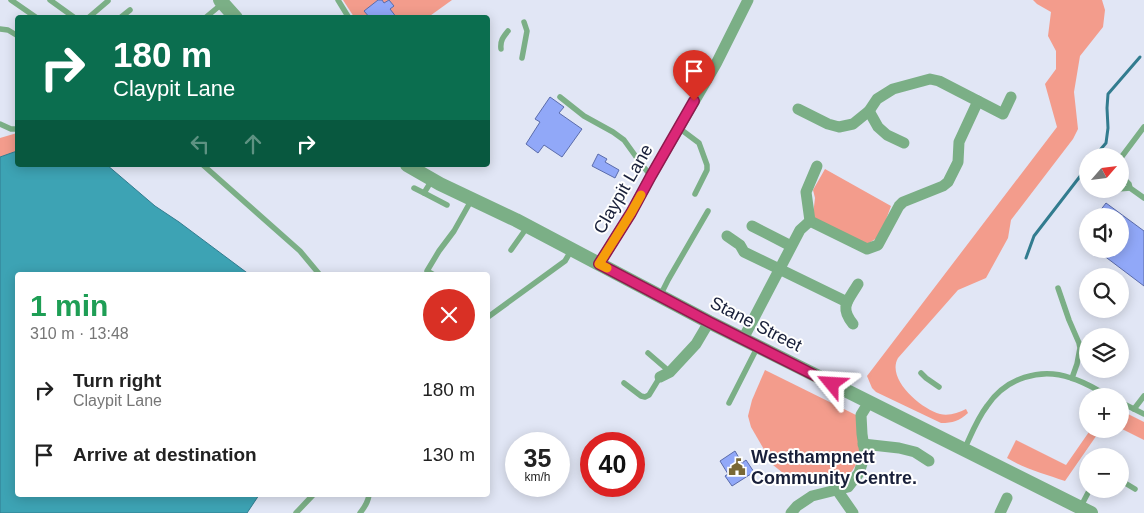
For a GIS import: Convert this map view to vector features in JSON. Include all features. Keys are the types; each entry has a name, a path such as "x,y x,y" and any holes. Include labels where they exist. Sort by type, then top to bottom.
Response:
{"street":[{"name":"Claypit Lane","path":"599,264 631,213 716,64 748,0"},
{"path":"221,2 233,15"},
{"path":"798,109 828,124 839,127 853,124 870,111 877,99 893,89 930,79 939,81 1003,114 1011,97"},
{"path":"810,222 868,249 878,245 903,202 943,186 948,182 958,162 959,142 978,102"},
{"path":"870,111 878,127 887,135 904,143"},
{"path":"810,222 806,192 818,166"},
{"name":"Stane Street","path":"410,167 432,180 528,226 709,322 1085,510"},
{"path":"743,339 800,230 810,222"},
{"path":"752,226 792,246"},
{"path":"727,236 740,245 744,252 848,302"},
{"path":"853,324 845,310 858,284"},
{"path":"665,374 696,344 709,322"},
{"path":"791,513 796,506 812,496 848,487 859,473 865,454 861,415 869,402"},
{"path":"863,444 899,448 915,452 929,461"},
{"path":"836,490 853,513"},
{"path":"1000,513 1007,498"}],"lane":[{"path":"50,0 71,15"},
{"path":"338,0 347,15"},
{"path":"16,1 33,15"},
{"path":"92,15 108,1"},
{"path":"208,15 221,2"},
{"path":"124,15 130,10"},
{"path":"522,58 527,32 524,22"},
{"path":"0,29 8,30 15,34"},
{"path":"502,49 501,39 508,31"},
{"path":"560,97 584,116 624,140 651,176"},
{"path":"0,124 11,129 15,128"},
{"path":"1128,148 1144,127"},
{"path":"679,128 699,143 707,165 707,170 695,194"},
{"path":"205,167 300,250 318,272"},
{"path":"424,193 432,180"},
{"path":"1129,184 1130,188 1144,198"},
{"path":"414,188 447,205"},
{"path":"429,272 427,271 454,231 472,199"},
{"path":"660,296 708,211"},
{"path":"511,250 528,226"},
{"path":"490,316 565,261 572,249"},
{"path":"1058,288 1080,348 1078,364 1072,378"},
{"path":"729,403 758,346"},
{"path":"624,383 641,396 649,395 665,374 648,352"},
{"path":"921,373 940,387"},
{"path":"964,450 987,406 998,392 1013,381 1028,376 1057,374 1072,378 1093,388"},
{"path":"1134,409 1144,396"},
{"path":"1129,406 1144,414"},
{"path":"1129,485 1136,489"},
{"path":"296,513 311,497"},
{"path":"360,513 365,508 369,497"}],"shaded area":[{"path":"343,0 452,0 431,15 353,15"},
{"path":"1033,0 1102,0 1105,10 1103,27 1080,56 1074,92 1078,129 1073,139 1011,220 1008,238 986,278 958,290 898,358 896,366 897,375 901,384 915,400 940,414 953,414 966,409 968,413 956,421 941,423 876,392 872,388 867,376 1057,127 1045,84 1056,69 1056,51 1048,36 1051,12"},
{"path":"15,134 15,152 0,157 0,138"},
{"path":"825,169 891,206 880,236 869,243 861,243 817,221 813,215 815,198 813,190"},
{"path":"765,370 858,416 861,449 859,460 852,471 842,480 824,484 803,483 788,477 773,465 751,427 748,416 752,400"},
{"path":"1129,414 1144,422 1144,440 1129,432"},
{"path":"1085,438 1095,438 1088,448 1079,448 1079,461 1065,481 1028,468 1007,458 1016,440 1066,465"}],"water":[{"path":"15,152 15,167 109,167 155,206 246,272 15,272 15,497 258,497 247,513 0,513 0,157"}],"building":[{"path":"378,0 382,0 384,3 389,0 394,6 390,9 395,15 367,15 364,11"},
{"path":"550,97 564,107 559,113 582,129 562,157 544,145 538,153 526,144 540,122 535,119"},
{"path":"598,154 607,159 605,162 619,170 615,178 592,166"},
{"path":"1106,203 1113,208 1102,208"},
{"path":"1129,220 1144,231 1144,286 1129,275 1129,268 1120,268 1107,258 1129,258"},
{"name":"Westhampnett Community Centre.","path":"735,451 742,463 746,460 754,472 732,486 725,476 728,474 720,461"}],"waterway":[{"path":"1102,148 1106,143 1108,128 1108,94 1140,57"},
{"path":"1026,258 1034,236 1079,178"}],"slow traffic":[{"path":"607,268 599,264 641,195"}],"place":[{"name":"Westhampnett Community Centre.","path":"737,467"}],"route":[{"path":"694,101 631,213 599,264 832,384"}]}
